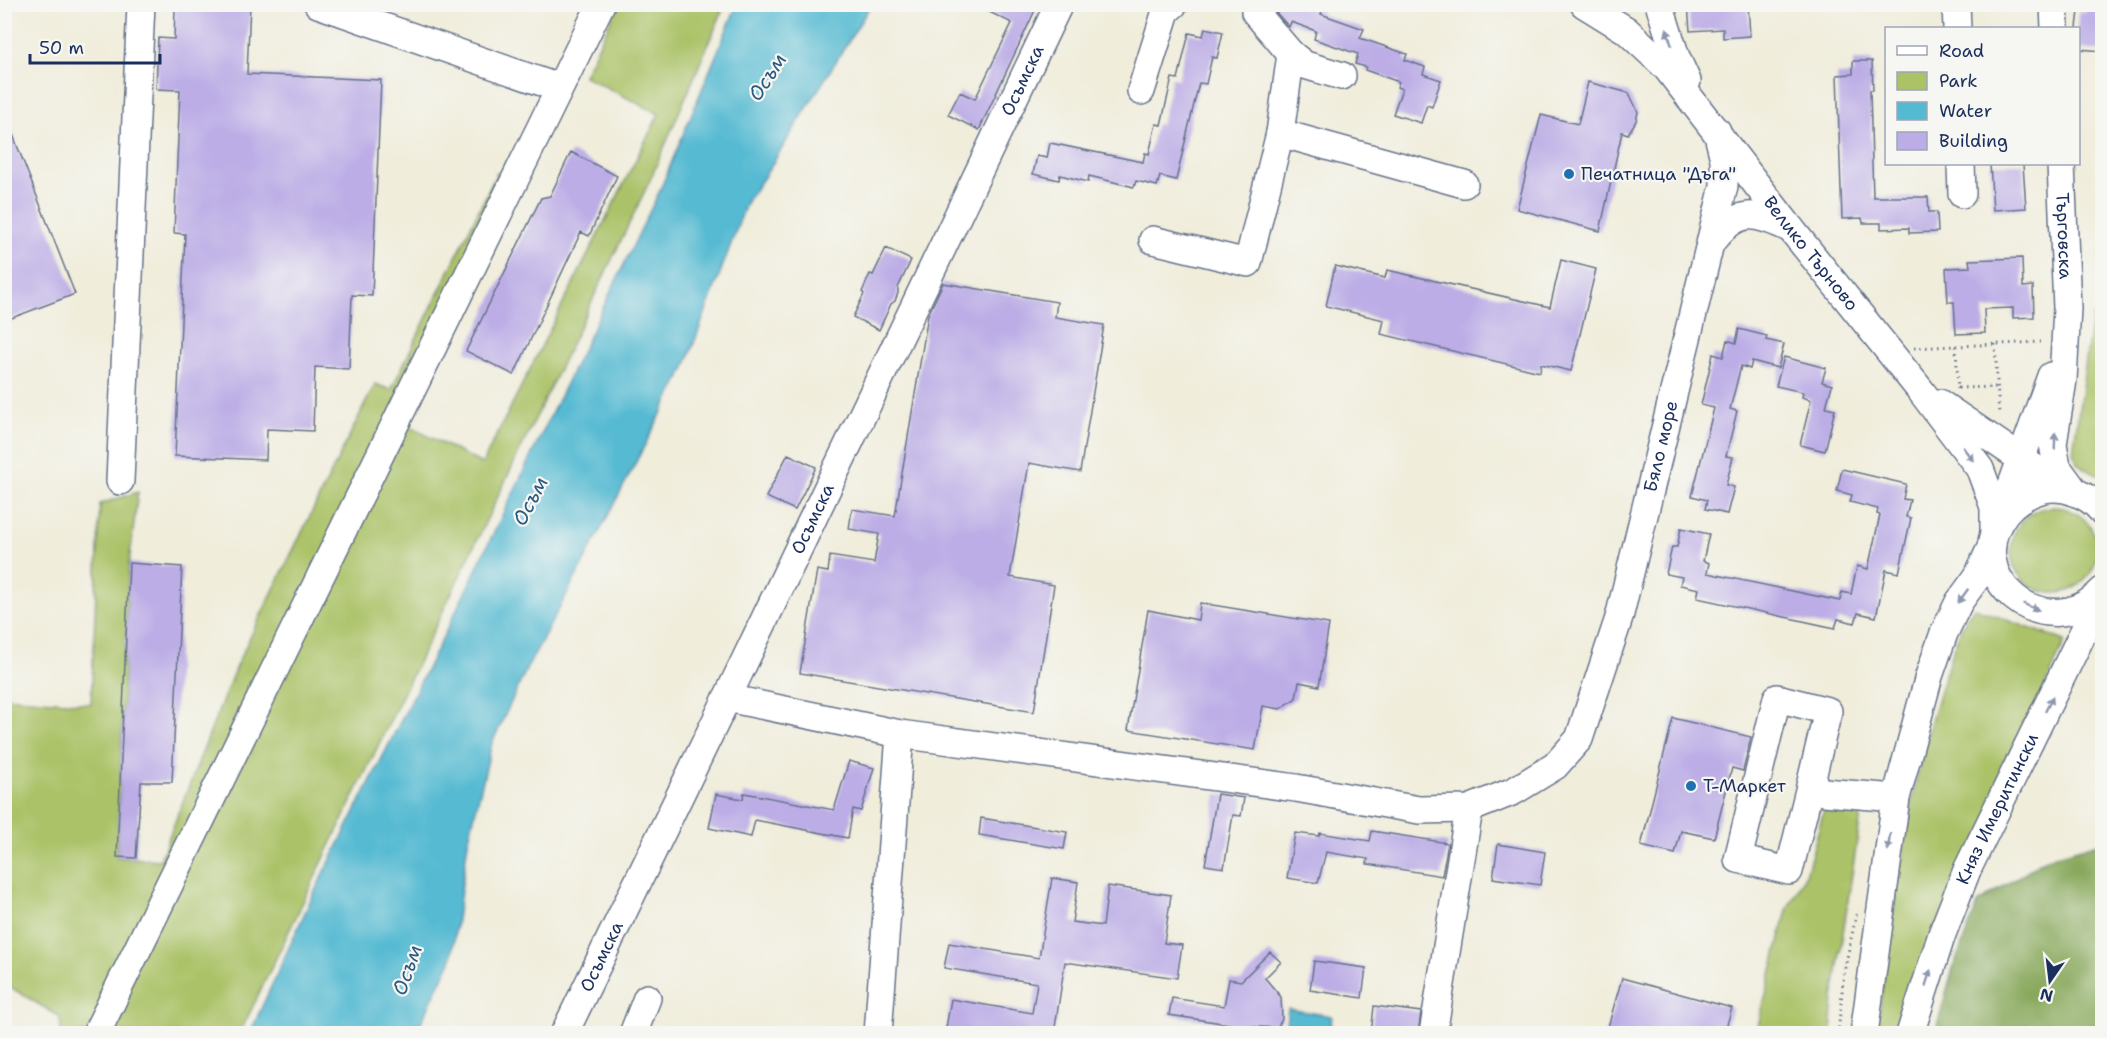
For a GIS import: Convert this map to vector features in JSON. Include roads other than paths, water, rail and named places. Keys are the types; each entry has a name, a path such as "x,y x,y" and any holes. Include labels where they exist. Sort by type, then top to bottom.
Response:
{"street":[{"path":"120,481 141,4"},
{"path":"318,4 559,88"},
{"path":"96,1034 601,4"},
{"name":"Осъмска","path":"564,1034 1059,4"},
{"path":"1141,91 1167,11 1174,4"},
{"path":"1257,4 1255,12 1291,54 1305,65 1342,76"},
{"name":"Велико Търново","path":"1584,4 1624,17 1717,131 1980,469 1994,507 1993,565 2000,583 2013,598 2029,608 2048,613 2067,612 2082,607 2103,593"},
{"path":"1624,17 1641,22 1652,4"},
{"path":"1659,4 1676,57 1698,107"},
{"path":"1956,4 1957,27"},
{"path":"2054,4 2055,27"},
{"path":"1153,240 1248,263 1280,134 1291,54"},
{"name":"Бяло море","path":"1469,809 1514,791 1555,766 1579,740 1619,618 1719,222 1724,186 1724,159 1717,131"},
{"path":"1280,134 1464,184"},
{"path":"1961,165 1962,194"},
{"name":"Търговска","path":"2061,165 2067,308"},
{"path":"1719,222 1728,188 1739,180 1752,177"},
{"path":"1719,222 1742,215 1767,217 1791,229"},
{"path":"1864,1034 1896,798 1929,676 1944,633 1959,602 1978,576 1995,533 2049,383 2067,308"},
{"path":"2067,308 2064,380 2053,444 2057,467 2087,498"},
{"path":"1920,391 1960,410 1994,430 2013,428 2030,412 2049,383"},
{"path":"1960,410 2022,460 2087,498"},
{"path":"1995,533 2012,505 2028,494 2047,488 2087,498"},
{"name":"Княз Имеритински","path":"1910,1034 1942,934 1967,870 2103,593"},
{"path":"727,698 900,734 1296,788 1419,810 1469,809 1433,1034"},
{"path":"1777,698 1828,711 1810,786 1789,871 1738,859 1777,698"},
{"path":"878,1034 900,734"},
{"path":"1810,786 1824,792 1896,798"},
{"path":"633,1034 647,998"}],"water":[{"name":"Осъм","path":"737,5 871,5 747,201 684,370 527,668 492,743 468,842 451,961 416,1033 250,1033 312,897 448,627 660,190"},
{"path":"1288,1009 1332,1016 1330,1030 1286,1023"}],"place":[{"name":"Печатница \"Дъга\"","path":"1569,174"},
{"name":"Т-Маркет","path":"1691,786"}]}
